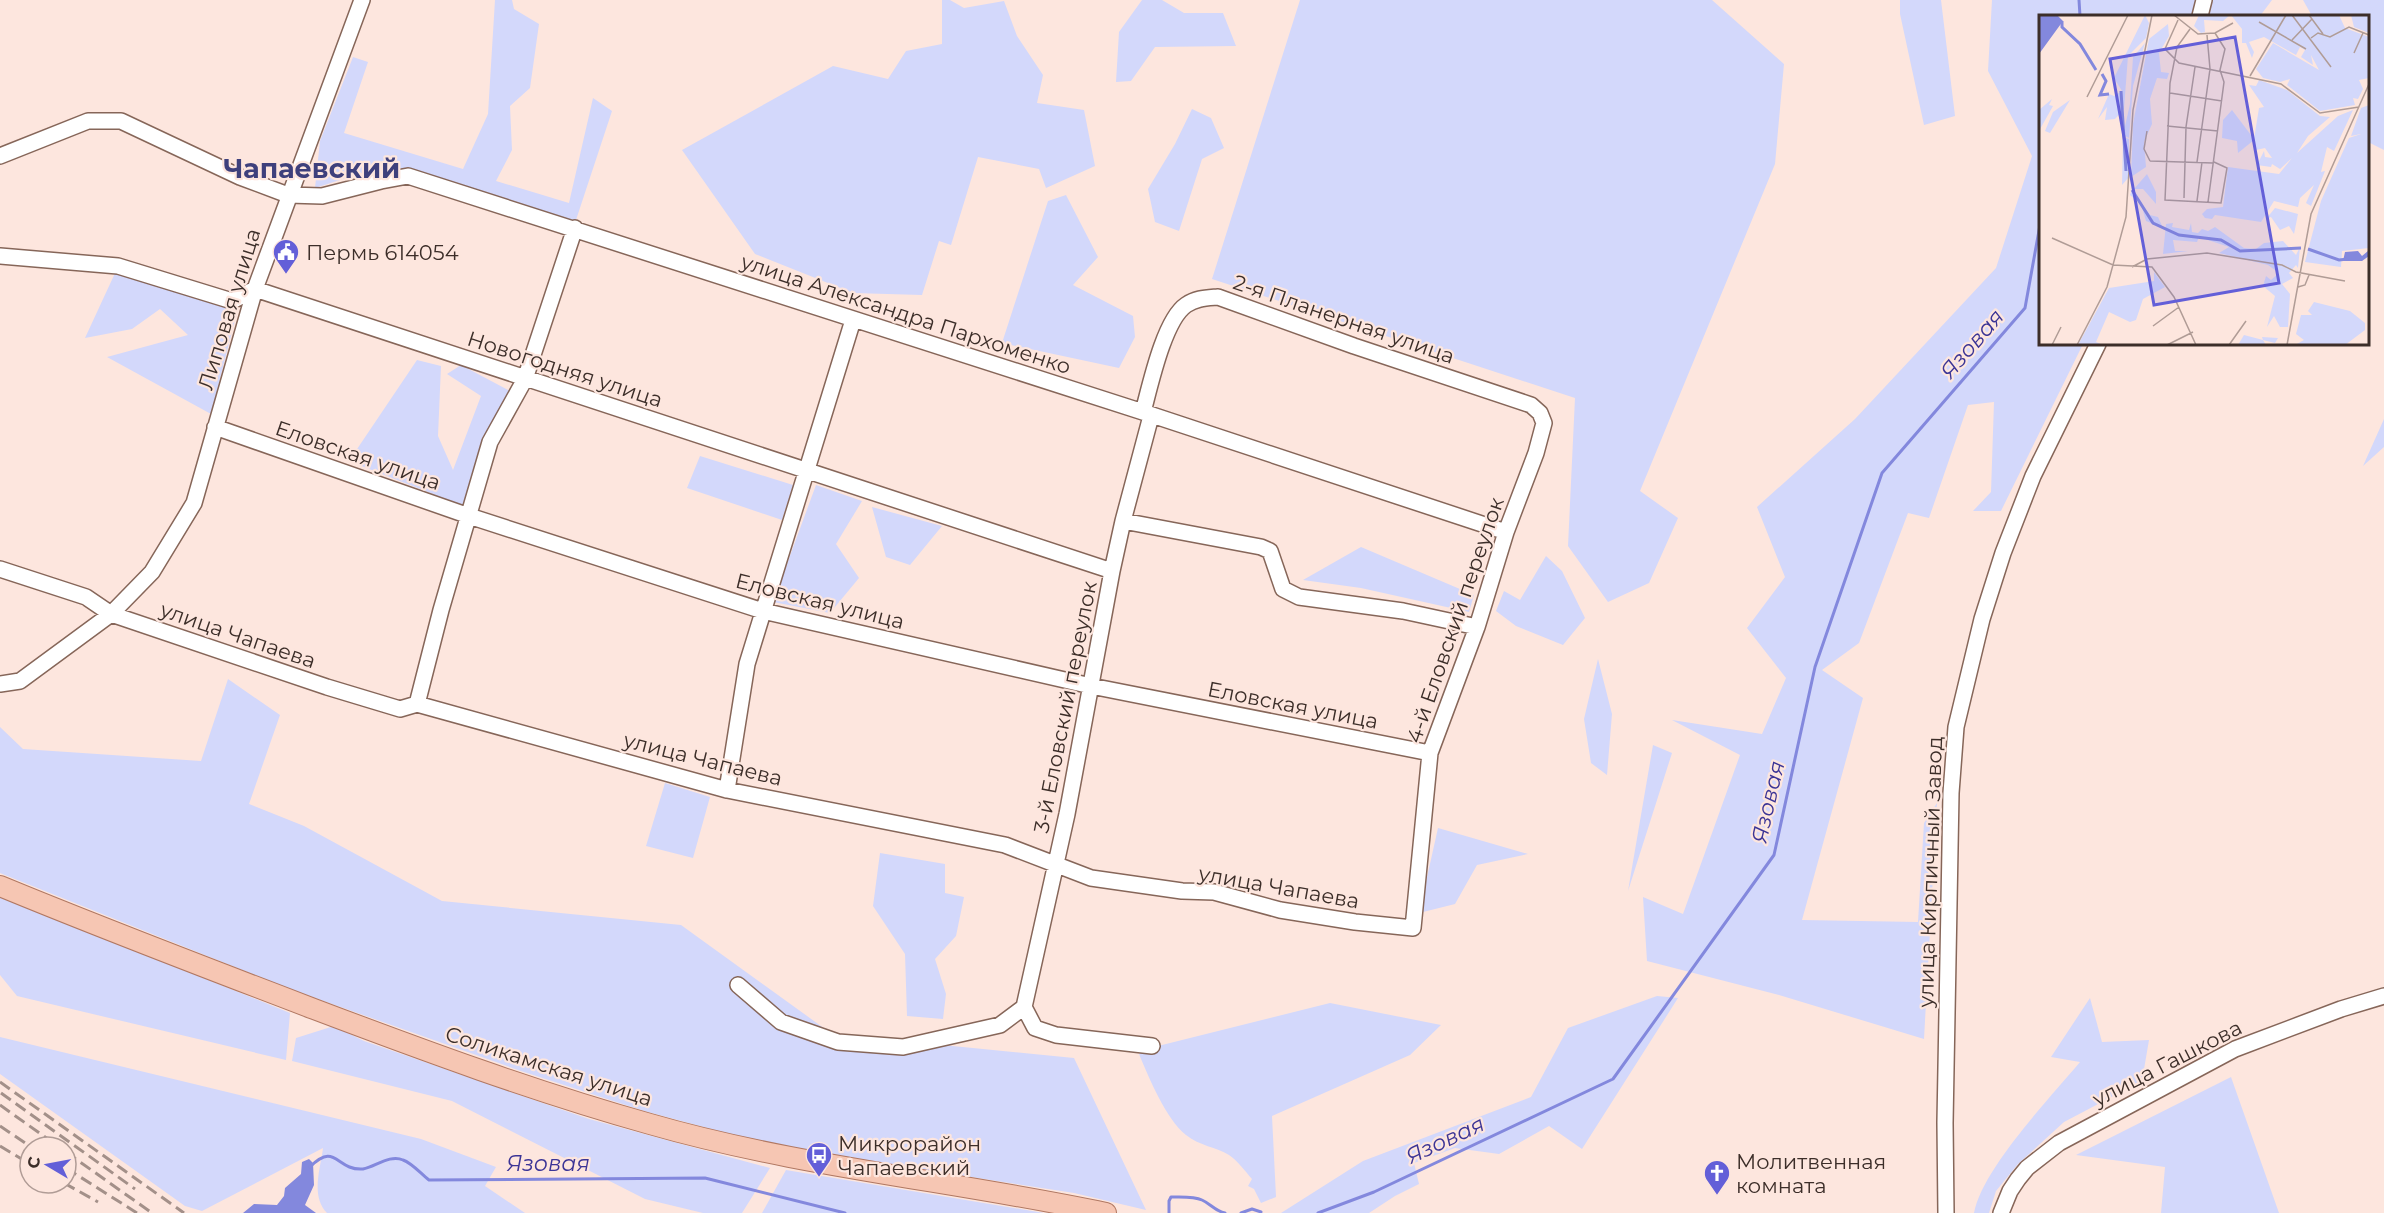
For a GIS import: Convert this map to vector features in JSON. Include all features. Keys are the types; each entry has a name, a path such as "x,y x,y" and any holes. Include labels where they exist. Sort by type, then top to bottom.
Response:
{"main road":[{"name":"Соликамская улица","path":"0,886 123,936 408,1044 513,1082 652,1125 787,1156 1106,1213"}],"street":[{"name":"Липовая улица","path":"0,684 20,681 111,614 152,572 195,502 255,289 362,0"},
{"path":"2200,15 2204,0"},
{"name":"улица Александра Пархоменко","path":"0,156 88,121 121,121 240,177 288,195 322,196 408,176 575,228 1506,532"},
{"path":"417,704 441,610 490,442 525,379 575,228"},
{"path":"0,256 118,266 232,301 255,289"},
{"name":"Новогодняя улица","path":"255,289 1112,571"},
{"name":"2-я Планерная улица","path":"1147,414 1160,351 1174,318 1185,306 1198,299 1218,297 1354,346 1531,405"},
{"path":"727,790 747,664 853,320"},
{"name":"улица Кирпичный Завод","path":"1946,1213 1945,1123 1950,793 1956,727 1982,619 2003,553 2033,476 2098,345"},
{"name":"4-й Еловский переулок","path":"1413,928 1430,753 1477,627 1506,532 1536,453 1544,423 1540,413 1531,405"},
{"name":"3-й Еловский переулок","path":"1024,1007 1056,863 1112,571 1147,414"},
{"name":"Еловская улица","path":"215,427 470,516 763,611 1091,686 1430,753"},
{"path":"1123,521 1261,547 1270,551 1283,589 1299,597 1403,611 1477,627"},
{"name":"улица Чапаева","path":"0,569 86,597 111,614 319,685 400,709 417,704 727,790 1005,845 1091,878 1172,890 1214,892 1280,910 1355,922 1413,928"},
{"path":"738,985 781,1022 838,1042 892,1046 913,1045 1000,1025 1024,1007 1035,1028 1056,1035 1152,1046"},
{"name":"улица Гашкова","path":"2001,1213 2018,1179 2034,1162 2059,1143 2235,1049 2341,1009 2384,996"}],"shaded area":[{"path":"495,0 512,0 514,9 539,24 530,88 510,106 512,150 496,181 569,203 593,98 612,111 575,223 387,165 315,188 320,141 353,57 368,62 344,133 463,169 488,114"},
{"path":"942,0 950,0 964,8 1004,1 1017,36 1043,75 1037,103 1084,110 1095,166 1046,188 1039,169 978,157 951,245 939,241 922,295 853,293 755,254 682,150 833,66 888,79 906,51 942,44"},
{"path":"1142,0 1162,0 1184,13 1223,13 1236,46 1155,47 1131,81 1116,82 1119,32"},
{"path":"1300,0 1712,0 1784,64 1775,164 1640,491 1678,518 1649,583 1608,602 1568,546 1575,398 1212,279"},
{"path":"1900,0 1941,0 1955,116 1924,125 1900,14"},
{"path":"1992,0 2272,0 2261,15 2039,15 2039,345 2083,345 2001,511 1973,511 1991,492 1994,402 1968,405 1929,518 1908,513 1859,643 1822,670 1863,698 1802,920 1918,922 1924,823 1937,803 1924,1039 1779,995 1647,961 1643,897 1683,914 1740,755 1672,720 1762,734 1786,678 1747,628 1785,577 1757,507 1855,419 1996,268 2032,156 1988,71"},
{"path":"2303,0 2384,0 2384,150 2369,142 2369,15 2311,15"},
{"path":"1192,109 1211,118 1224,148 1202,159 1179,231 1155,222 1148,189 1175,144"},
{"path":"1066,195 1098,257 1073,285 1133,316 1135,337 1119,368 1002,343 1048,201"},
{"path":"116,271 237,312 211,414 107,357 188,335 160,309 132,329 85,338"},
{"path":"417,360 441,366 438,436 453,470 481,396 447,374 461,365 510,391 466,507 359,465 351,458"},
{"path":"2384,419 2384,447 2363,466"},
{"path":"700,456 793,485 782,520 687,488"},
{"path":"816,485 862,501 836,544 859,578 830,613 773,602"},
{"path":"872,507 942,526 910,565 886,557"},
{"path":"1361,547 1474,595 1469,612 1361,588 1303,580"},
{"path":"1546,556 1562,571 1585,618 1563,645 1516,626 1496,611 1504,591 1520,600"},
{"path":"1598,659 1612,714 1607,775 1591,763 1584,719"},
{"path":"228,679 280,715 249,804 304,826 442,901 681,925 832,1034 1074,1058 1146,1210 1074,1193 782,1148 644,1111 521,1071 287,988 0,873 0,727 23,749 201,761"},
{"path":"1653,745 1672,753 1628,891"},
{"path":"665,783 710,797 693,858 646,846"},
{"path":"1438,828 1528,854 1477,865 1455,904 1419,913"},
{"path":"880,853 945,864 945,893 964,897 956,936 935,959 946,994 943,1019 907,1016 905,954 873,906"},
{"path":"0,895 290,1013 286,1060 17,996 0,975"},
{"path":"1657,996 1678,998 1582,1149 1549,1126 1499,1154 1455,1148 1414,1163 1419,1184 1369,1213 1281,1213 1363,1161 1531,1097 1568,1028"},
{"path":"2090,998 2102,1042 2149,1040 2142,1081 2064,1122 2018,1164 1996,1191 1989,1213 1974,1213 1980,1195 2003,1155 2080,1062 2051,1057"},
{"path":"1330,1003 1441,1025 1410,1055 1272,1116 1276,1197 1261,1203 1254,1189 1248,1186 1252,1179 1235,1160 1224,1152 1191,1139 1179,1128 1159,1098 1139,1054 1158,1046"},
{"path":"334,1026 364,1041 589,1119 770,1168 742,1213 703,1213 645,1199 452,1101 292,1061 296,1038"},
{"path":"0,1037 421,1139 496,1167 485,1186 525,1213 327,1213 322,1206 318,1190 323,1148 202,1211 185,1206 0,1074"},
{"path":"2231,1077 2279,1213 2161,1213 2165,1167 2076,1155"},
{"path":"786,1170 1044,1213 762,1213"}],"water":[{"path":"309,1159 313,1163 314,1185 305,1205 316,1213 243,1213 254,1204 277,1205 284,1196 285,1188 301,1174 302,1162"}],"waterway":[{"name":"Язовая","path":"2079,0 2080,15"},
{"name":"Язовая","path":"1318,1213 1374,1192 1613,1079 1774,855 1815,667 1882,473 2025,308 2039,231"},
{"name":"Язовая","path":"310,1167 325,1157 331,1157 347,1166 363,1169 388,1160 403,1160 429,1180 705,1178 845,1213"},
{"name":"Язовая","path":"1169,1213 1171,1197 1199,1199 1225,1213"},
{"name":"Язовая","path":"1241,1213 1252,1209 1261,1212"}],"railway":[{"path":"0,1082 184,1213"},
{"path":"1,1093 135,1189"},
{"path":"0,1105 42,1135"},
{"path":"0,1126 18,1138"},
{"path":"0,1146 18,1157"},
{"path":"78,1161 152,1213"},
{"path":"78,1176 137,1213"},
{"path":"78,1191 98,1202"}],"place":[{"name":"Пермь 614054","path":"286,275"},
{"name":"Микрорайон Чапаевский","path":"819,1178"},
{"name":"Молитвенная комната","path":"1717,1196"}],"district":[{"name":"Чапаевский","path":"312,168"}]}
